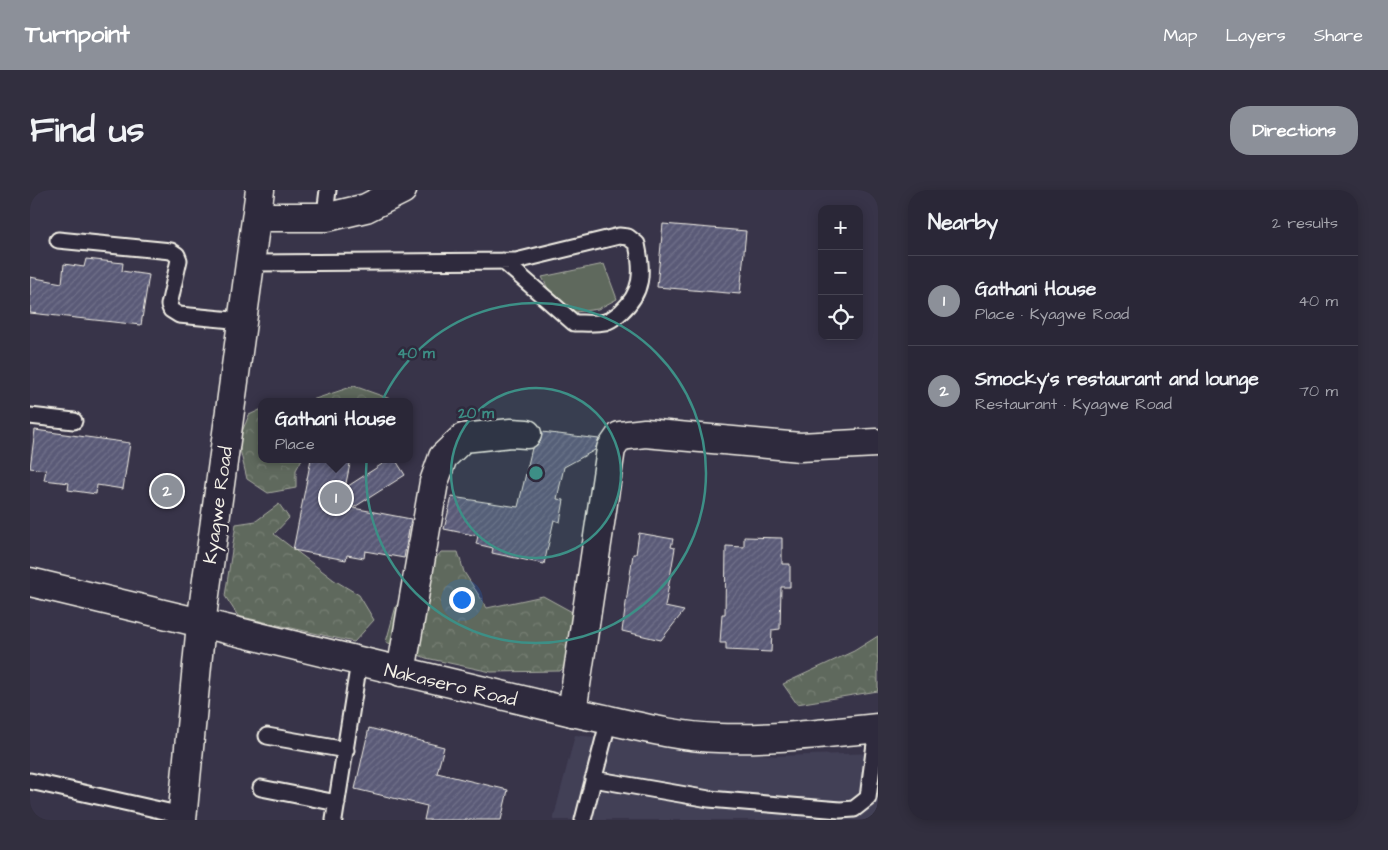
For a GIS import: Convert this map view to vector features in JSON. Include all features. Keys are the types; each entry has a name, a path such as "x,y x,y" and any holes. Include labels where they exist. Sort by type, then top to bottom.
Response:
{"street":[{"name":"Kyagwe Road","path":"182,818 201,624 260,190"},
{"path":"257,217 328,217 366,208 402,190"},
{"path":"401,672 434,482 443,457 463,438 511,433 527,434"},
{"path":"572,712 611,449 620,436 645,433 800,447 876,443"},
{"name":"Nakasero Road","path":"30,582 572,712 717,738 781,737 877,728"}],"lane":[{"path":"326,206 328,190"},
{"path":"251,263 502,261 516,261 619,236 628,237 637,244 640,258 638,292 634,299 614,319 604,322 574,323 502,261"},
{"path":"58,240 171,251 177,255 179,260 169,305 171,310 179,315 243,321"},
{"path":"30,416 74,421"},
{"path":"334,820 359,662"},
{"path":"583,820 609,719"},
{"path":"593,779 709,799 840,810 854,809 868,798 877,728"},
{"path":"267,736 346,750"},
{"path":"30,781 182,818"},
{"path":"261,788 337,803"}],"shaded area":[{"path":"575,735 777,756 878,753 878,820 553,820"}],"green space":[{"path":"604,264 617,299 598,309 561,314 542,277"},
{"path":"354,386 388,398 318,398"},
{"path":"258,411 258,463 300,463 296,470 296,488 268,493 247,479 238,441 249,415"},
{"path":"279,504 289,518 274,534 334,580 359,595 374,620 354,642 238,616 225,596 236,524 256,521"},
{"path":"441,552 458,552 464,572 487,608 543,596 574,613 598,637 560,671 491,672 426,658 386,642 396,606"},
{"path":"878,636 878,691 797,704 783,684 854,651"}],"building":[{"path":"663,224 746,231 740,294 657,287"},
{"path":"86,259 123,263 122,271 149,275 141,325 30,313 30,277 62,283 64,264 84,267"},
{"path":"35,430 130,443 123,489 97,485 96,494 68,490 69,483 44,480 46,470 30,468"},
{"path":"542,432 599,439 595,450 564,467 557,499 564,500 560,522 554,520 544,564 492,553 493,548 476,544 478,536 444,529 452,497 518,507 532,448 540,442"},
{"path":"310,463 350,463 345,488 384,463 398,463 405,475 353,508 411,519 404,558 365,551 364,558 347,555 346,560 293,550"},
{"path":"639,533 673,539 671,547 675,548 665,607 684,611 661,640 622,631 633,554 636,554"},
{"path":"744,537 782,538 782,564 790,564 790,587 781,587 780,629 772,630 771,652 726,650 726,643 720,643 722,614 725,614 726,546 744,547"},
{"path":"369,728 444,747 437,773 508,790 501,820 424,820 427,806 355,789"}],"place":[{"name":"Smocky’s restaurant and lounge","path":"167,491"},
{"name":"Gathani House","path":"336,498"}]}
